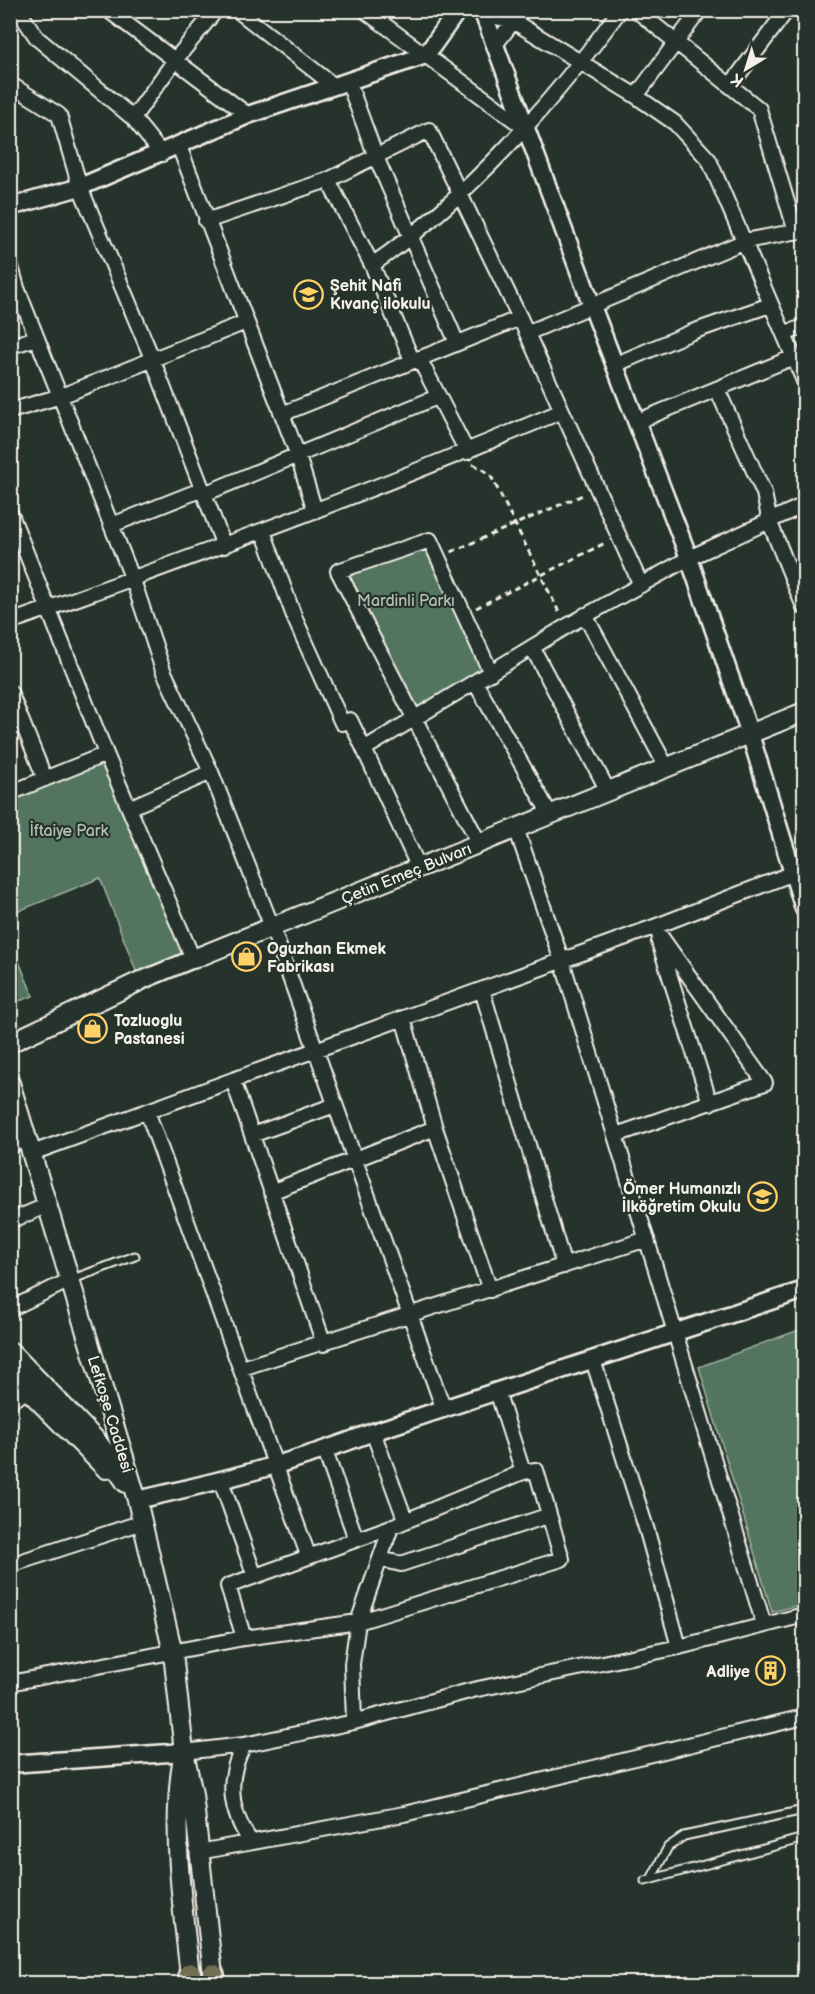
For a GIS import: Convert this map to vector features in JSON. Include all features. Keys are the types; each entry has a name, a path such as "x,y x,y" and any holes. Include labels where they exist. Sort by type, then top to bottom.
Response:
{"main road":[{"name":"Çetin Emeç Bulvarı","path":"193,959 804,712"},
{"name":"Çetin Emeç Bulvarı","path":"10,1043 140,981"},
{"name":"Lefkoşe Caddesi","path":"10,1083 143,1522 172,1653 184,1752"},
{"path":"10,1352 97,1441 137,1500"},
{"path":"10,1372 137,1500"},
{"path":"184,1752 193,1794 214,1981"},
{"path":"184,1752 177,1796 178,1855 190,1980"}],"street":[{"path":"18,10 37,38 134,118 162,154"},
{"path":"108,10 248,115"},
{"path":"134,118 175,60 216,10"},
{"path":"237,10 340,83 413,237 457,343"},
{"path":"364,10 525,128"},
{"path":"10,207 80,187 162,154 248,115 426,55 458,10"},
{"path":"372,265 413,237 525,128 582,61 620,10"},
{"path":"527,333 745,241 800,231 759,109 675,44 636,10"},
{"path":"636,96 700,10"},
{"path":"730,86 787,10"},
{"path":"804,381 709,160 675,123 518,16 483,12 592,306 690,558 798,871 804,909"},
{"path":"495,45 518,16"},
{"path":"10,84 59,115 80,187 152,358 224,546"},
{"path":"206,221 328,180 429,130 527,333 641,585"},
{"path":"179,146 297,453 315,511"},
{"path":"328,180 372,265 416,359 467,452"},
{"path":"10,263 14,289 37,338 112,525 163,670 211,772 273,927 444,1410"},
{"path":"614,364 692,332 770,305"},
{"path":"282,414 520,318"},
{"path":"10,411 61,396 246,322"},
{"path":"785,333 804,327"},
{"path":"10,346 37,338"},
{"path":"636,422 794,357"},
{"path":"717,389 764,493 770,523 804,607"},
{"path":"112,525 204,491 437,397"},
{"path":"10,622 224,546 467,452 562,411"},
{"path":"364,748 585,615 690,558 770,523 804,505"},
{"path":"10,512 106,754 193,959"},
{"path":"263,531 295,620 342,723 350,720 419,868"},
{"path":"479,843 339,571 430,540 491,673"},
{"path":"585,615 667,768"},
{"path":"532,647 608,791"},
{"path":"476,682 551,816"},
{"path":"10,692 45,779"},
{"path":"10,793 106,754"},
{"path":"129,808 211,772"},
{"path":"516,828 562,961 764,1625"},
{"path":"10,1146 29,1145 147,1111 562,961 798,871"},
{"path":"654,927 710,1103"},
{"path":"616,1135 765,1083 654,927"},
{"name":"Çetin Emeç Bulvarı","path":"140,981 193,959"},
{"path":"482,990 564,1266"},
{"path":"403,1018 435,1128 490,1290"},
{"path":"233,1080 324,1344"},
{"path":"252,1135 335,1105"},
{"path":"147,1111 242,1368 274,1464 285,1486 308,1555"},
{"path":"271,1192 435,1128"},
{"path":"10,1221 48,1205"},
{"path":"242,1368 324,1344 647,1239"},
{"path":"10,1309 70,1280"},
{"path":"137,1500 221,1481 325,1451 373,1432 804,1290"},
{"path":"593,1360 647,1531 679,1647"},
{"path":"10,1401 28,1391"},
{"path":"497,1391 524,1472"},
{"path":"373,1432 405,1519"},
{"path":"325,1451 356,1539"},
{"path":"10,1683 244,1638 358,1622 562,1559 547,1516 536,1470 524,1472 405,1519 391,1527 254,1574 228,1586 244,1638"},
{"path":"221,1481 254,1574"},
{"path":"380,1559 401,1564 547,1516"},
{"path":"10,1565 143,1522"},
{"path":"354,1722 352,1664 358,1622 391,1527"},
{"path":"10,1764 184,1752 244,1745 354,1722 473,1690 679,1647 804,1615"},
{"path":"199,1852 404,1814 804,1717"},
{"path":"244,1745 233,1771 232,1800 242,1829 252,1842"}],"lane":[{"path":"70,1280 135,1256"},
{"path":"804,1810 684,1836 668,1847 648,1880 804,1838"}],"path":[{"path":"467,452 474,466 490,474 567,626"},
{"path":"438,558 598,489"},
{"path":"464,615 619,536"}],"green space":[{"name":"Mardinli Parkı","path":"430,540 491,673 413,718 339,571"},
{"name":"İftaiye Park","path":"106,754 193,959 140,981 100,878 11,914 11,793"},
{"path":"10,939 33,996 11,1004 10,1004"},
{"path":"804,1328 804,1604 772,1612 699,1367"}],"place":[{"name":"Şehit Nafi Kıvanç ilokulu","path":"309,294"},
{"name":"Oguzhan Ekmek Fabrikası","path":"246,957"},
{"name":"Tozluoglu Pastanesi","path":"93,1029"},
{"name":"Ömer Humanızlı İlköğretim Okulu","path":"762,1197"},
{"name":"Adliye","path":"771,1671"}]}
